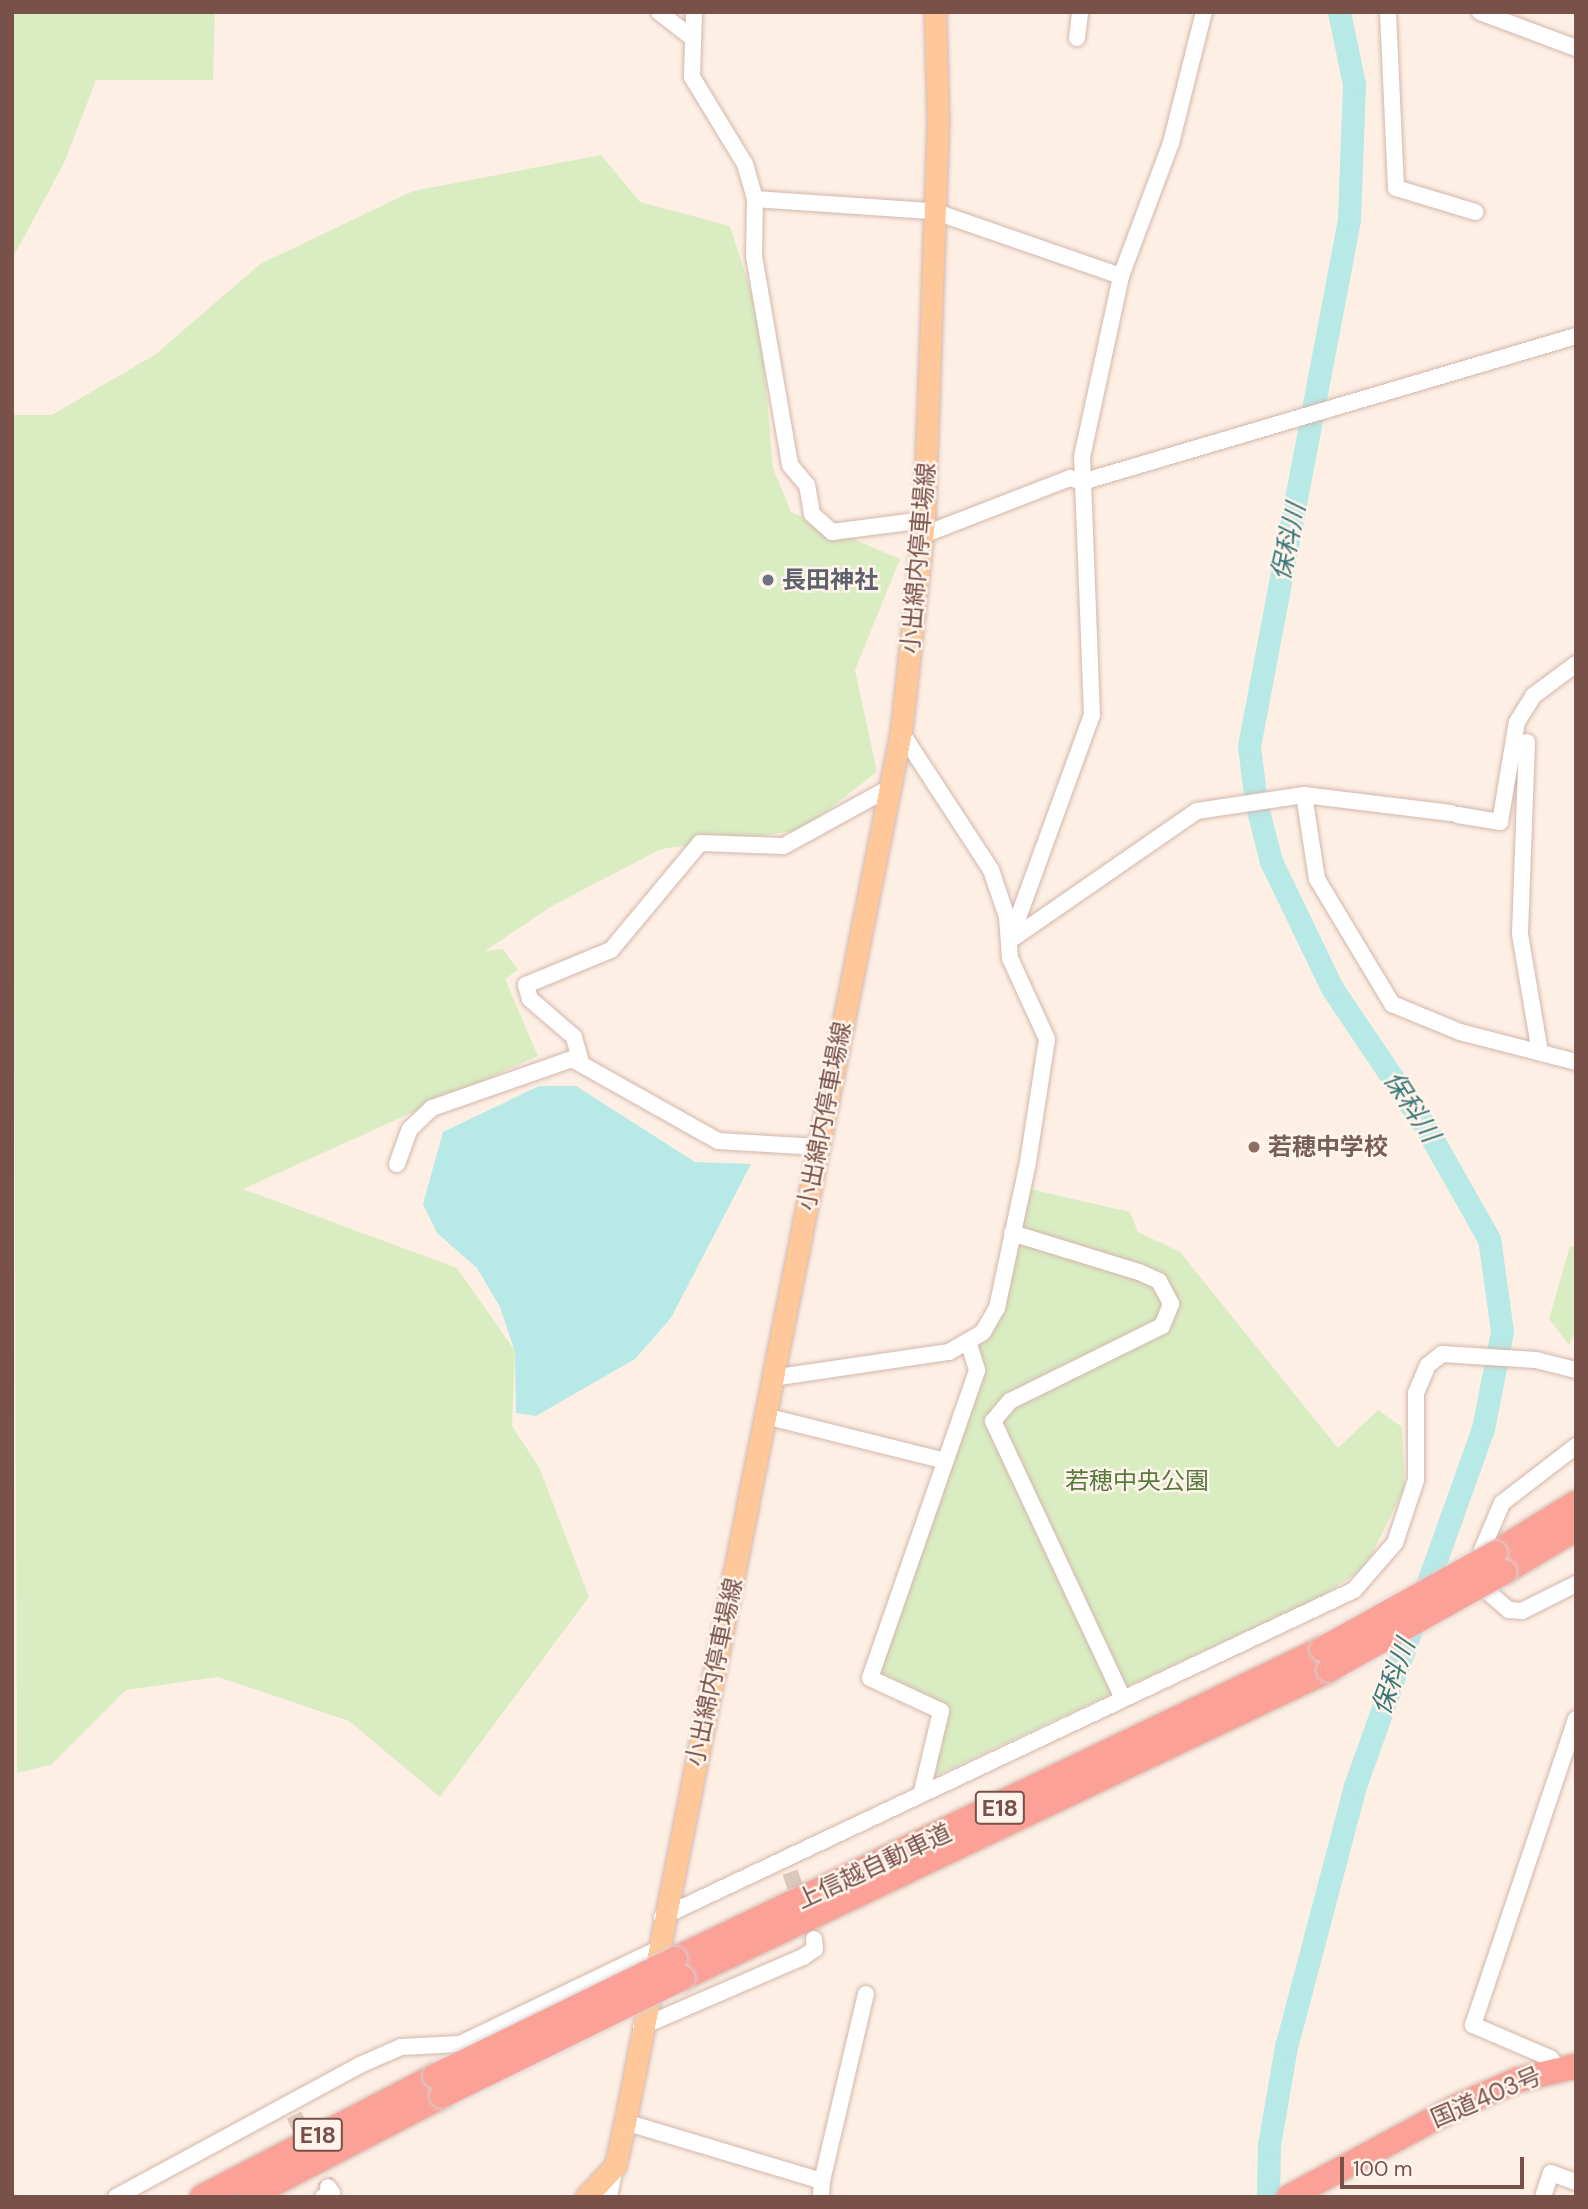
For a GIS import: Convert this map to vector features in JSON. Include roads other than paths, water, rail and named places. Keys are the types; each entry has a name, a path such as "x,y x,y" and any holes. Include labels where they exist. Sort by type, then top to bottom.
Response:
{"highway":[{"name":"上信越自動車道","path":"1500,1563 1576,1503"},
{"name":"上信越自動車道","path":"248,2197 438,2086 671,1962 1326,1660 1500,1563 1576,1529"},
{"name":"国道403号","path":"1289,2197 1456,2107 1567,2067"},
{"name":"上信越自動車道","path":"202,2197 438,2086"}],"main road":[{"name":"小出綿内停車場線","path":"615,2166 641,2027 671,1962 662,1917 901,732 924,528 933,211 935,12"},
{"path":"586,2197 615,2166"}],"street":[{"path":"659,12 690,36"},
{"path":"694,12 690,36 692,77 745,164 755,199 754,256 789,465 807,485 812,514 832,532 924,528 1070,478 1082,482 1576,336"},
{"path":"1077,38 1080,12"},
{"path":"1010,940 1092,715 1082,482 1121,276 1171,143 1204,12"},
{"path":"1388,12 1396,188 1475,212"},
{"path":"1480,12 1576,48"},
{"path":"755,199 933,211 1121,276"},
{"path":"1010,940 1160,833 1197,811 1231,802 1304,795 1500,822 1517,722 1533,696 1576,664"},
{"path":"772,1378 923,1357 969,1344 997,1308 1012,1233 1047,1039 1010,958 1010,940 991,870 901,732"},
{"path":"1527,742 1520,934 1539,1052"},
{"path":"581,1062 574,1037 530,999 526,985 611,950 700,843 784,846 891,787"},
{"path":"1304,795 1317,879 1392,1004 1460,1032 1576,1062"},
{"path":"397,1164 410,1129 432,1108 510,1085 560,1061 581,1062 718,1141 818,1147"},
{"path":"1012,1233 1139,1272 1159,1281 1171,1304 1162,1326 1010,1401 993,1421 1123,1698"},
{"path":"922,1791 941,1711 870,1678 977,1370 969,1344"},
{"path":"662,1917 787,1866 922,1791 1338,1601 1371,1573 1395,1543 1416,1480 1420,1377 1442,1354 1459,1351 1536,1360 1576,1370"},
{"path":"765,1416 945,1461"},
{"path":"1576,1446 1502,1503 1482,1550 1488,1592 1509,1610 1522,1611 1576,1584"},
{"path":"1567,2067 1473,2025 1576,1719"},
{"path":"641,2027 803,1956 817,1947 814,1939"},
{"path":"116,2197 134,2192 292,2110 401,2047 460,2044 671,1962"},
{"path":"625,2122 822,2189 866,1994"},
{"path":"609,2197 615,2166"},
{"path":"1543,2197 1551,2174 1576,2182"}],"water":[{"path":"539,1086 576,1086 695,1162 751,1164 671,1318 635,1359 536,1416 516,1413 515,1352 500,1307 477,1268 437,1233 423,1204 443,1132"}],"waterway":[{"name":"保科川","path":"1268,2197 1269,2145 1286,2047 1355,1786 1483,1429 1502,1331 1489,1239 1425,1126 1332,988 1271,861 1256,803 1249,746 1349,220 1354,84 1339,12"}],"tunnel":[{"path":"790,1872 802,1907"},
{"path":"294,2115 328,2187"}],"place":[{"name":"長田神社","path":"768,580"},
{"name":"若穂中学校","path":"1254,1147"}],"park label":[{"name":"若穂中央公園","path":"1137,1481"}]}
